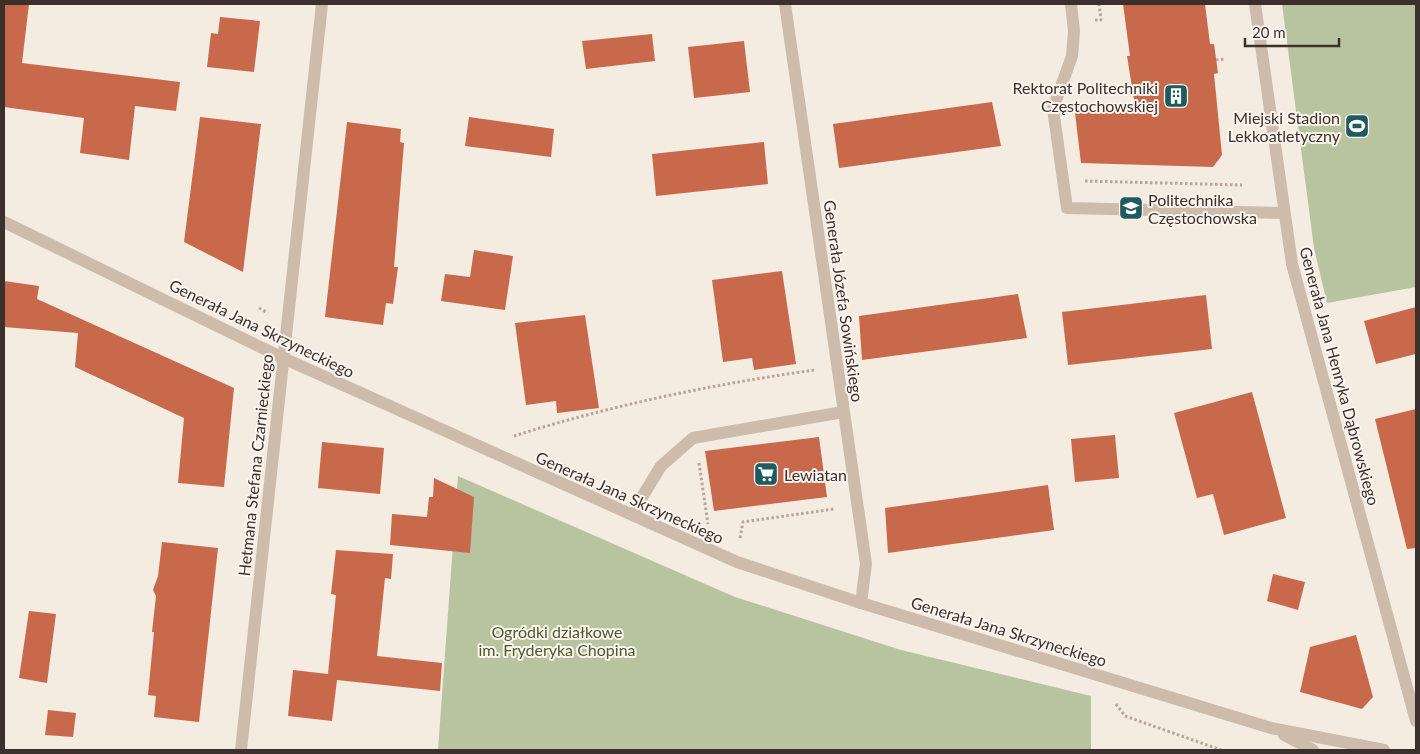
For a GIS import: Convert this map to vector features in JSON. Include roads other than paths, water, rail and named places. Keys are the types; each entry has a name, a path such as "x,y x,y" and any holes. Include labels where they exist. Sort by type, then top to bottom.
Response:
{"street":[{"name":"Hetmana Stefana Czarnieckiego","path":"241,750 282,358 322,4"},
{"name":"Generała Józefa Sowińskiego","path":"785,4 866,564 861,603"},
{"path":"1070,4 1074,31 1072,56 1053,109 1067,208 1284,213"},
{"name":"Generała Jana Henryka Dąbrowskiego","path":"1255,4 1292,264 1416,721"},
{"name":"Generała Jana Skrzyneckiego","path":"4,222 282,358 737,562 861,603 1271,728 1384,750"},
{"path":"634,516 642,496 661,466 693,438 844,412"},
{"name":"Generała Jana Skrzyneckiego","path":"1271,728 1313,750"}],"place":[{"name":"Rektorat Politechniki Częstochowskiej","path":"1176,96"},
{"name":"Miejski Stadion Lekkoatletyczny","path":"1357,126"},
{"name":"Politechnika Częstochowska","path":"1131,208"},
{"name":"Lewiatan","path":"766,474"}],"park label":[{"name":"Ogródki działkowe im. Fryderyka Chopina","path":"557,640"}]}
